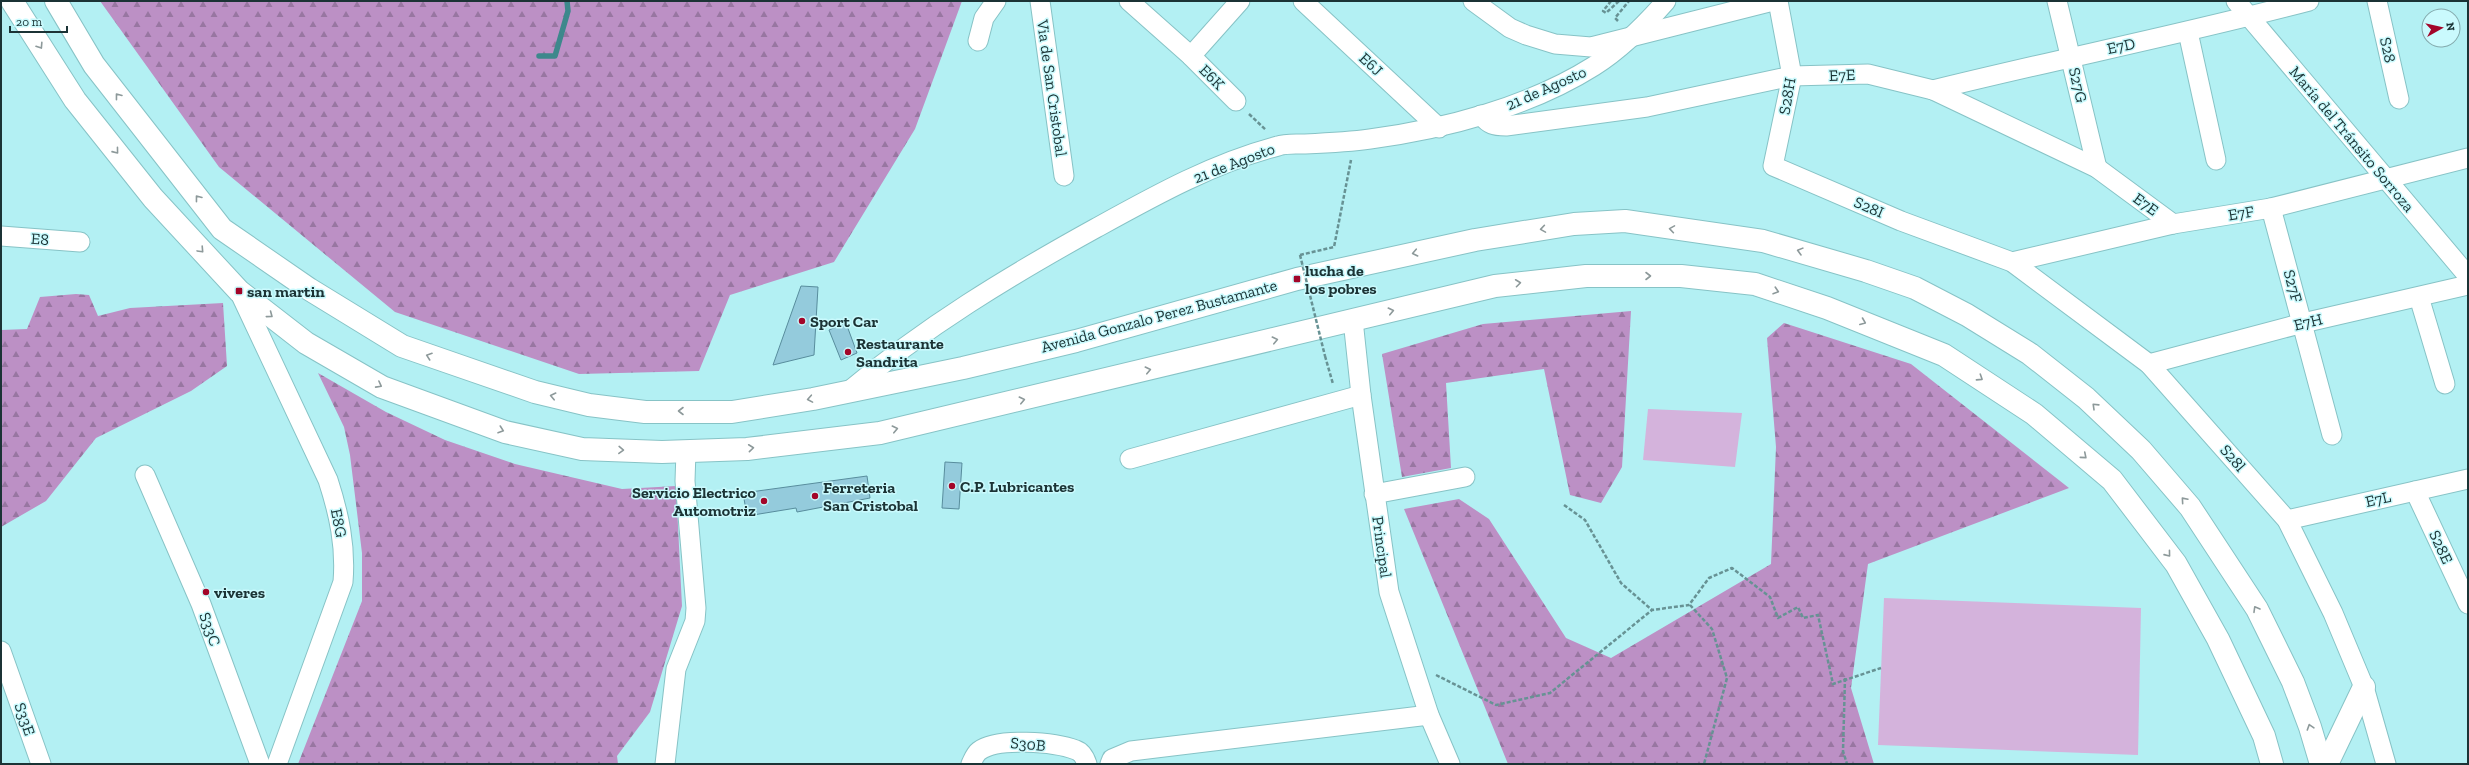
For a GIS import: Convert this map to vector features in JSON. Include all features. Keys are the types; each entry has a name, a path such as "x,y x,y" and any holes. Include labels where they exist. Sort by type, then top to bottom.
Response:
{"main road":[{"path":"12,1 75,100 152,198 239,291 306,343 382,387 506,432 582,449 686,451 747,449 880,433 1495,286 1586,276 1680,276 1755,284 1827,308 1944,355 2034,414 2112,480 2176,564 2218,639 2264,736 2272,764"},
{"name":"Avenida Gonzalo Perez Bustamante","path":"56,1 94,65 222,229 309,289 402,346 535,392 589,404 645,412 732,412 848,391 963,368 1076,340 1297,279 1475,240 1574,224 1625,221 1763,241 1837,262 1915,288 1966,315 2030,354 2086,398 2141,450 2190,507 2257,609 2293,682 2310,727 2321,764"},
{"path":"2327,764 2364,687"}],"street":[{"path":"978,41 984,18 996,1"},
{"name":"Via de San Cristobal","path":"1040,1 1064,176"},
{"path":"1191,56 1240,1"},
{"name":"E6J","path":"1303,1 1439,128"},
{"path":"1473,1 1510,28 1555,44 1591,47 1629,39 1773,1"},
{"name":"21 de Agosto","path":"848,391 893,354 982,293 1147,199 1216,167 1280,145 1355,141 1439,128 1481,115 1559,85 1595,66 1629,39 1666,1"},
{"name":"S28H","path":"1773,166 1792,76 1778,1"},
{"name":"S27G","path":"2057,1 2097,168"},
{"name":"María del Tránsito Sorroza","path":"2236,1 2468,276"},
{"name":"E7D","path":"1933,90 2071,56 2188,32 2309,1"},
{"name":"S28","path":"2377,1 2399,99"},
{"name":"E6K","path":"1135,7 1191,56 1236,101"},
{"path":"2188,32 2216,160"},
{"name":"E7E","path":"1481,115 1487,122 1495,126 1506,126 1647,107 1792,76 1868,74 1933,90 2097,168 2173,224"},
{"name":"E7F","path":"2012,262 2173,224 2271,208 2384,178 2468,158"},
{"name":"S28I","path":"1773,166 1901,220 1965,245"},
{"name":"S27F","path":"2271,208 2332,435"},
{"name":"E8","path":"1,236 80,242"},
{"name":"S28l","path":"1965,245 2012,262 2149,364 2288,520 2333,612 2364,687 2386,764"},
{"name":"E7H","path":"2149,364 2303,323 2468,285"},
{"name":"E8G","path":"239,291 328,480 338,510 345,559 343,582 277,764"},
{"path":"2419,297 2445,384"},
{"name":"Principal","path":"1354,320 1361,396 1389,592 1410,662 1429,715 1450,764"},
{"path":"1130,459 1361,396"},
{"path":"665,764 676,669 695,621 696,608 685,481 686,451"},
{"name":"S33C","path":"145,475 201,604 260,764"},
{"path":"1374,494 1465,477"},
{"name":"E7L","path":"2288,520 2468,478"},
{"name":"S28E","path":"2415,491 2468,604"},
{"name":"S33E","path":"1,651 41,764"},
{"path":"1110,764 1112,759 1131,750 1429,715"},
{"name":"S30B","path":"971,764 978,751 997,743 1024,742 1077,750 1085,757 1087,764"}],"path":[{"path":"1611,1 1603,11 1606,13 1619,1"},
{"path":"1623,16 1618,21 1615,18 1629,1"},
{"name":"E6K","path":"1236,101 1280,145"},
{"path":"1338,402 1300,256 1334,247 1355,141"},
{"path":"1564,505 1585,520 1621,583 1652,610"},
{"path":"1410,662 1496,705 1550,693 1652,610 1689,604 1709,578 1732,568 1770,597 1778,618 1798,607 1803,618 1818,615 1833,684 1845,678 1881,668"},
{"path":"1689,604 1712,629 1727,678 1704,764"},
{"path":"1845,678 1842,751 1847,764"}],"green space":[{"path":"100,1 962,1 915,129 834,262 730,295 699,371 579,374 395,312 219,167"},
{"path":"76,294 89,295 98,316 130,308 223,303 227,366 191,391 96,438 46,501 1,527 1,330 27,329 40,297"},
{"path":"1631,311 1622,467 1601,503 1570,495 1544,369 1446,383 1451,468 1402,477 1382,354 1483,324"},
{"path":"1784,323 1911,364 2069,488 1868,564 1851,688 1874,764 1508,764 1404,509 1459,499 1489,519 1566,638 1611,658 1771,564 1776,447 1767,338"},
{"path":"318,373 386,412 445,440 515,464 622,489 676,486 682,606 650,712 617,756 618,764 298,764 362,601 362,553 350,455 344,427"}],"shaded area":[{"path":"1648,409 1742,413 1735,467 1643,460"},
{"path":"1884,598 2141,608 2138,755 1878,745"}],"building":[{"name":"Sport Car","path":"801,286 818,287 814,355 773,365"},
{"path":"846,323 857,353 841,360 829,330"},
{"name":"C.P. Lubricantes","path":"945,462 962,463 959,509 942,508"},
{"path":"867,476 870,498 797,512 796,508 747,516 743,493"}],"waterway":[{"path":"539,56 555,56 568,11 567,1"}],"place":[{"name":"lucha de los pobres","path":"1297,279"},
{"name":"san martin","path":"239,291"},
{"name":"Sport Car","path":"802,321"},
{"name":"Restaurante Sandrita","path":"848,352"},
{"name":"C.P. Lubricantes","path":"952,486"},
{"name":"Ferreteria San Cristobal","path":"815,496"},
{"name":"Servicio Electrico Automotriz","path":"764,501"},
{"name":"viveres","path":"206,592"}]}
